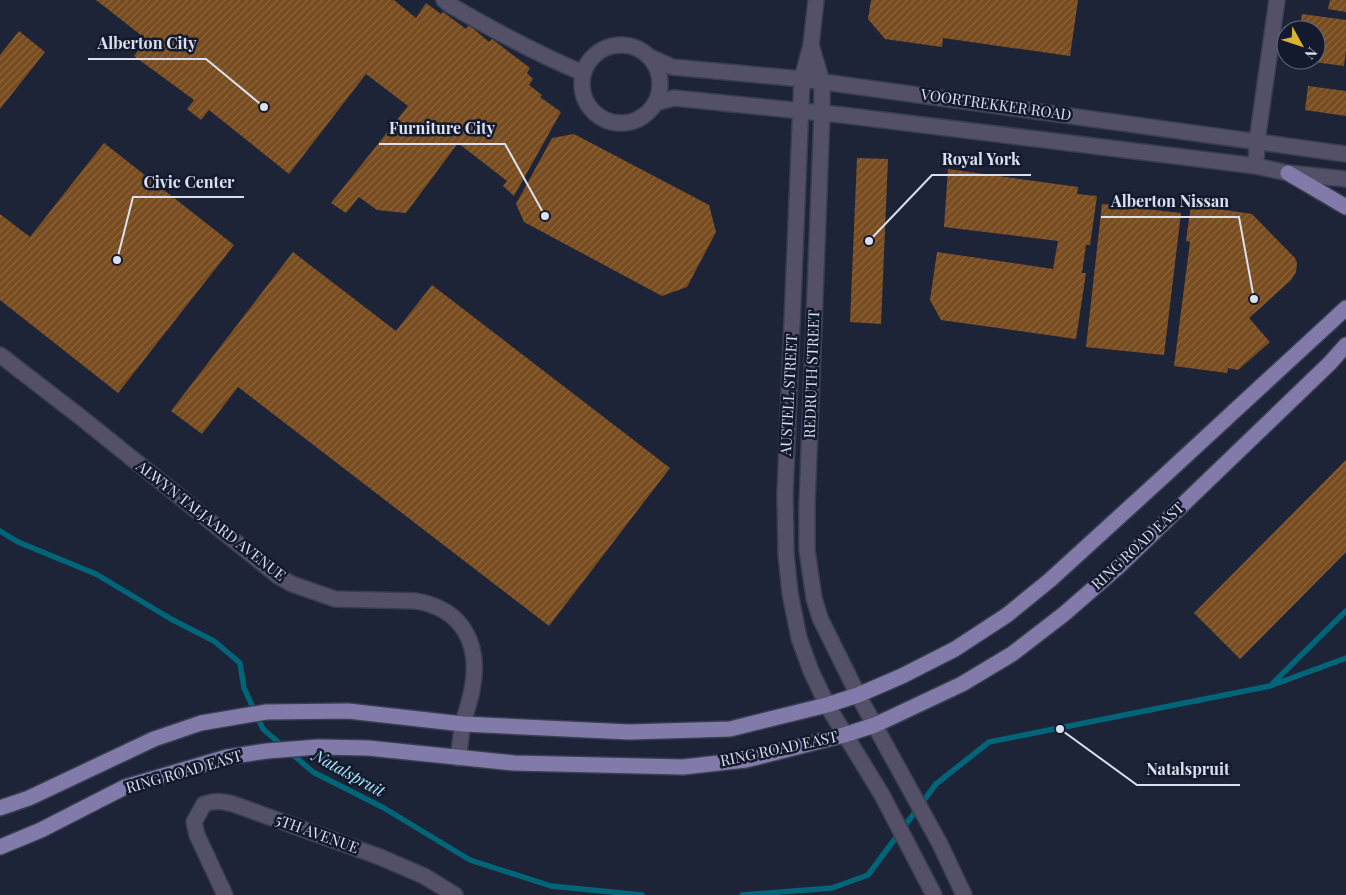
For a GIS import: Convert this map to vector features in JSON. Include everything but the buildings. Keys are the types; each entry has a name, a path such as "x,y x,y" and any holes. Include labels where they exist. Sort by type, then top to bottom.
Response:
{"main road":[{"path":"1288,173 1346,207"},
{"name":"RING ROAD EAST","path":"0,808 29,798 154,739 201,723 266,712 348,711 463,724 629,732 730,729 827,705 858,695 902,676 955,649 1007,615 1050,580 1346,308"},
{"name":"RING ROAD EAST","path":"0,847 42,830 125,787 227,758 267,751 318,747 368,748 514,763 683,767 746,760 844,735 875,725 962,684 1012,654 1064,614 1118,567 1330,363 1346,345"},
{"path":"1330,363 1346,350"}],"street":[{"path":"444,0 504,36 583,74"},
{"name":"REDRUTH STREET","path":"802,79 811,45 816,0"},
{"path":"1256,166 1257,141 1277,0"},
{"path":"619,45 635,47 648,56 658,70 660,87 655,103 645,115 630,122 614,123 598,117 587,105 582,90 583,74 591,59 604,49 619,45"},
{"name":"REDRUTH STREET","path":"811,45 822,82 807,550 814,598 820,618 858,695 940,844 964,895"},
{"name":"VOORTREKKER ROAD","path":"648,56 672,67 802,79 1346,154"},
{"name":"AUSTELL STREET","path":"802,79 786,459 786,554 790,593 799,638 811,671 827,705 882,795 934,895"},
{"name":"VOORTREKKER ROAD","path":"655,103 674,98 822,113 1256,166 1288,173 1346,180"},
{"path":"1027,138 1029,110"},
{"name":"ALWYN TALJAARD AVENUE","path":"0,355 83,419 278,576 292,584 335,599 416,601 429,603 450,615 464,628 472,643 474,664 472,688 463,724 458,758"},
{"name":"5TH AVENUE","path":"226,895 196,835 194,822 204,804 214,801 222,801 380,856 424,876 455,895"}],"waterway":[{"name":"Natalspruit","path":"0,531 18,542 96,574 171,619 214,641 240,663 244,688 263,729 313,772 384,808 470,860 551,886 642,895"},
{"path":"1273,683 1346,611"},
{"name":"Natalspruit","path":"742,895 832,888 868,875 936,784 989,742 1270,686 1346,658"}],"place":[{"name":"Alberton City","path":"264,107"},
{"name":"Furniture City","path":"545,216"},
{"name":"Royal York","path":"869,241"},
{"name":"Civic Center","path":"117,260"},
{"name":"Alberton Nissan","path":"1254,299"},
{"name":"Natalspruit","path":"1060,729"}]}
